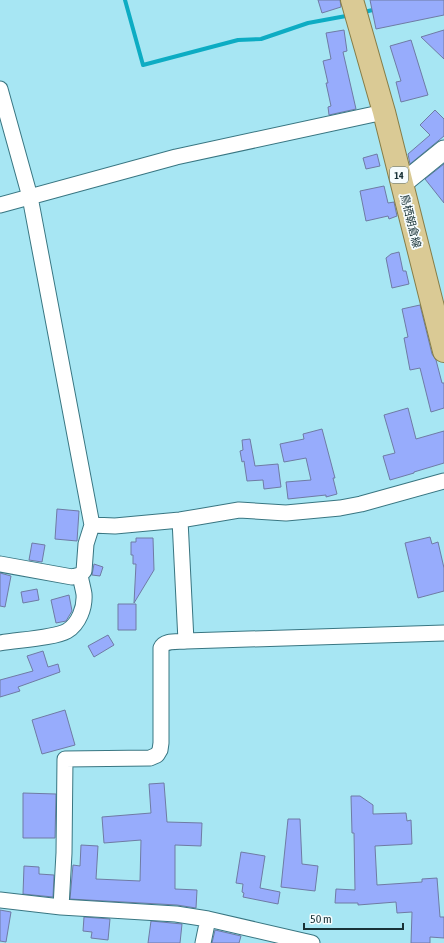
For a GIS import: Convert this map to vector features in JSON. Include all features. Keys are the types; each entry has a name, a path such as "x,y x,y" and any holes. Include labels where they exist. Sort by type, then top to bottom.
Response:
{"main road":[{"name":"鳥栖朝倉線","path":"352,0 384,112 444,351"}],"street":[{"path":"0,89 30,197 92,525 86,544 84,571 80,575 72,577 0,564"},
{"path":"0,205 176,157 384,112"},
{"path":"402,184 444,150"},
{"path":"92,525 115,526 180,520 239,510 286,513 340,508 361,504 444,481"},
{"path":"180,520 186,641"},
{"path":"0,643 54,635 66,631 76,624 83,609 84,594 80,575"},
{"path":"61,907 64,853 65,759 150,758 157,756 161,743 160,648 166,642 444,633"},
{"path":"0,900 61,907 176,914 208,919 312,943"},
{"path":"203,943 208,919"}],"building":[{"path":"318,0 340,0 341,7 322,13"},
{"path":"370,0 444,0 444,15 376,29"},
{"path":"344,30 347,51 343,52 356,109 329,115 328,107 331,106 323,61 331,59 326,33"},
{"path":"444,30 444,59 421,37"},
{"path":"411,40 428,95 401,102 396,82 401,81 390,46"},
{"path":"435,110 444,119 444,136 410,164 408,154 430,135 420,125"},
{"path":"377,154 380,166 366,169 363,158"},
{"path":"444,164 444,203 425,179"},
{"path":"384,186 388,203 394,202 397,216 389,219 388,216 366,221 360,191"},
{"path":"399,252 403,271 406,271 409,284 392,288 386,258 391,254"},
{"path":"420,305 432,354 436,360 442,383 444,383 444,408 431,412 420,368 410,370 404,338 408,337 402,309"},
{"path":"408,408 416,439 444,431 444,463 390,480 383,456 395,453 384,415"},
{"path":"322,429 335,478 333,478 337,494 326,497 326,495 288,499 286,482 311,480 306,458 284,462 280,444 304,439 303,434"},
{"path":"250,439 255,466 278,464 281,487 264,489 263,480 247,481 244,461 242,462 240,451 243,450 242,440"},
{"path":"57,509 79,511 77,541 55,539"},
{"path":"430,537 432,544 438,542 444,568 444,591 418,598 405,543"},
{"path":"136,538 153,538 154,570 134,603 136,564 133,564 131,542 136,542"},
{"path":"32,543 45,545 42,562 29,560"},
{"path":"94,564 103,567 100,576 92,575"},
{"path":"0,573 11,576 5,607 0,606"},
{"path":"37,589 39,600 23,603 21,592"},
{"path":"69,595 72,611 66,621 56,623 51,600"},
{"path":"118,604 136,604 136,630 118,630"},
{"path":"108,635 114,645 94,657 88,646"},
{"path":"43,651 48,667 58,664 60,672 18,687 20,691 0,697 0,680 33,671 27,656"},
{"path":"65,710 75,745 42,754 32,720"},
{"path":"164,783 167,822 202,823 201,846 175,845 175,889 197,890 196,908 177,905 70,899 73,865 80,866 81,845 98,846 96,879 140,881 141,840 104,843 102,817 151,813 149,784"},
{"path":"23,793 56,794 55,838 23,838"},
{"path":"351,796 360,796 373,805 373,814 406,813 407,821 411,820 412,844 375,846 377,885 422,882 422,879 437,878 440,917 444,917 444,938 430,937 430,943 411,943 412,912 397,913 396,902 358,905 358,903 335,903 336,889 355,890 354,833 352,833"},
{"path":"288,819 300,819 302,864 318,866 315,891 281,887"},
{"path":"241,852 265,856 260,888 280,892 278,904 243,897 243,884 236,883"},
{"path":"24,866 39,867 39,874 54,875 53,897 23,894"},
{"path":"0,910 11,912 6,942 0,941"},
{"path":"84,917 110,919 108,940 91,938 92,932 83,931"},
{"path":"151,921 182,924 180,943 148,943"},
{"path":"215,930 241,936 239,943 212,943"}],"waterway":[{"path":"125,0 143,65 238,40 261,39 308,23 346,16"},
{"path":"364,12 377,9"}]}
